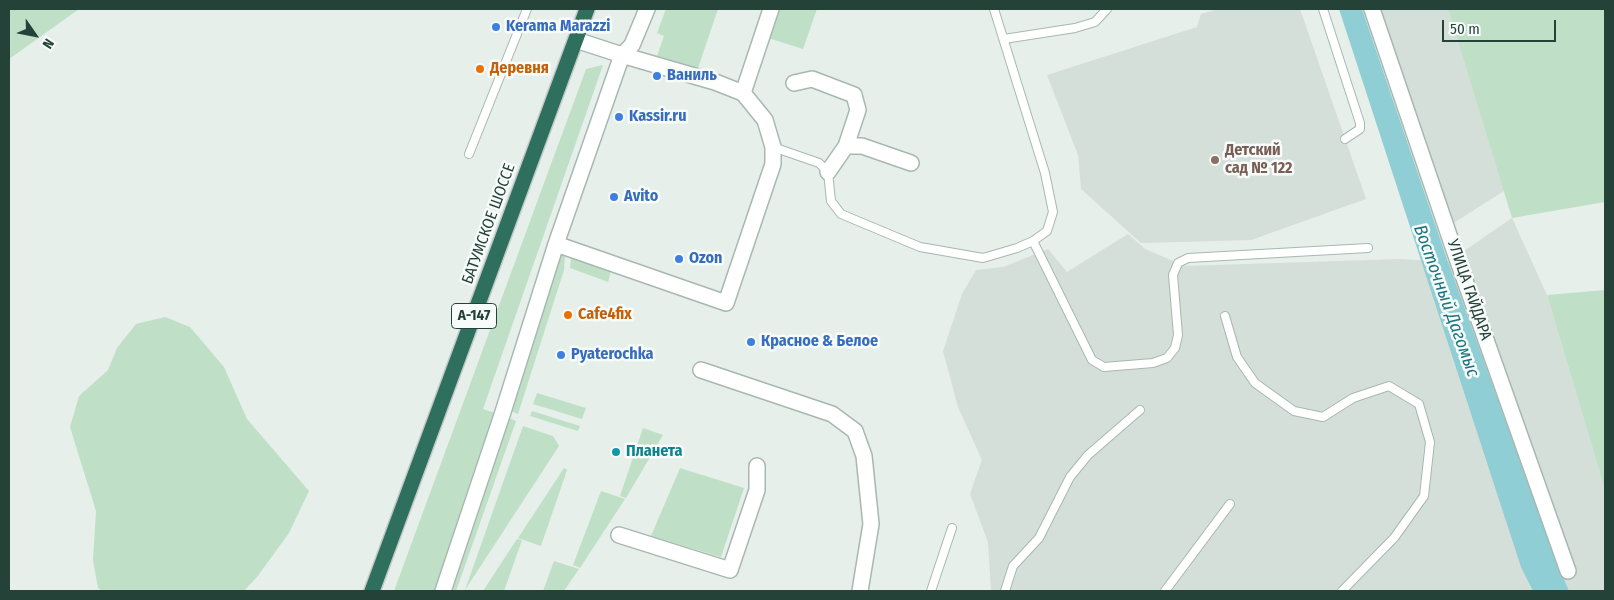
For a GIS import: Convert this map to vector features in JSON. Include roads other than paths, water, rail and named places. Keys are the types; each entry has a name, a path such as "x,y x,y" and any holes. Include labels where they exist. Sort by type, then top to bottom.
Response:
{"highway":[{"name":"БАТУМСКОЕ ШОССЕ","path":"372,591 587,9"}],"street":[{"path":"443,591 503,412 556,244 622,55 632,45 647,9"},
{"path":"743,93 771,9"},
{"name":"УЛИЦА ГАЙДАРА","path":"1372,9 1453,247 1568,570"},
{"path":"556,244 726,303 773,164 773,147 765,120 743,93 715,82 576,40"},
{"path":"794,83 812,79 854,94 858,110 846,146 828,172"},
{"path":"846,146 862,146 911,163"},
{"path":"701,370 832,414 855,431 864,456 870,524 860,591"},
{"path":"618,535 730,570 757,490 757,466"}],"lane":[{"path":"469,154 527,9"},
{"path":"773,147 819,163 828,172 831,201 841,214 920,247 983,258 1017,248 1032,241 1047,231 1053,212 1045,172 994,9"},
{"path":"1004,39 1075,28 1095,22 1107,9"},
{"path":"1324,9 1360,123 1360,129 1345,138"},
{"path":"1032,241 1092,360 1104,367 1153,363 1167,358 1175,348 1178,335 1172,275 1178,263 1188,258 1368,248"},
{"path":"1225,316 1237,357 1256,383 1294,411 1323,418 1353,398 1388,386 1418,404 1430,442 1424,496 1394,538 1342,591"},
{"path":"1005,591 1013,566 1039,538 1070,477 1088,455 1140,410"},
{"path":"1165,591 1230,504"},
{"path":"931,591 952,528"}],"water":[{"name":"Восточный Дагомыс","path":"1339,9 1362,9 1448,262 1556,561 1569,591 1533,591 1521,567"}],"place":[{"name":"Kerama Marazzi","path":"496,27"},
{"name":"Деревня","path":"480,69"},
{"name":"Ваниль","path":"657,76"},
{"name":"Kassir.ru","path":"619,117"},
{"name":"Детский сад № 122","path":"1215,160"},
{"name":"Avito","path":"614,197"},
{"name":"Ozon","path":"679,259"},
{"name":"Cafe4fix","path":"568,315"},
{"name":"Красное & Белое","path":"751,342"},
{"name":"Pyaterochka","path":"561,355"},
{"name":"Планета","path":"616,452"}]}
